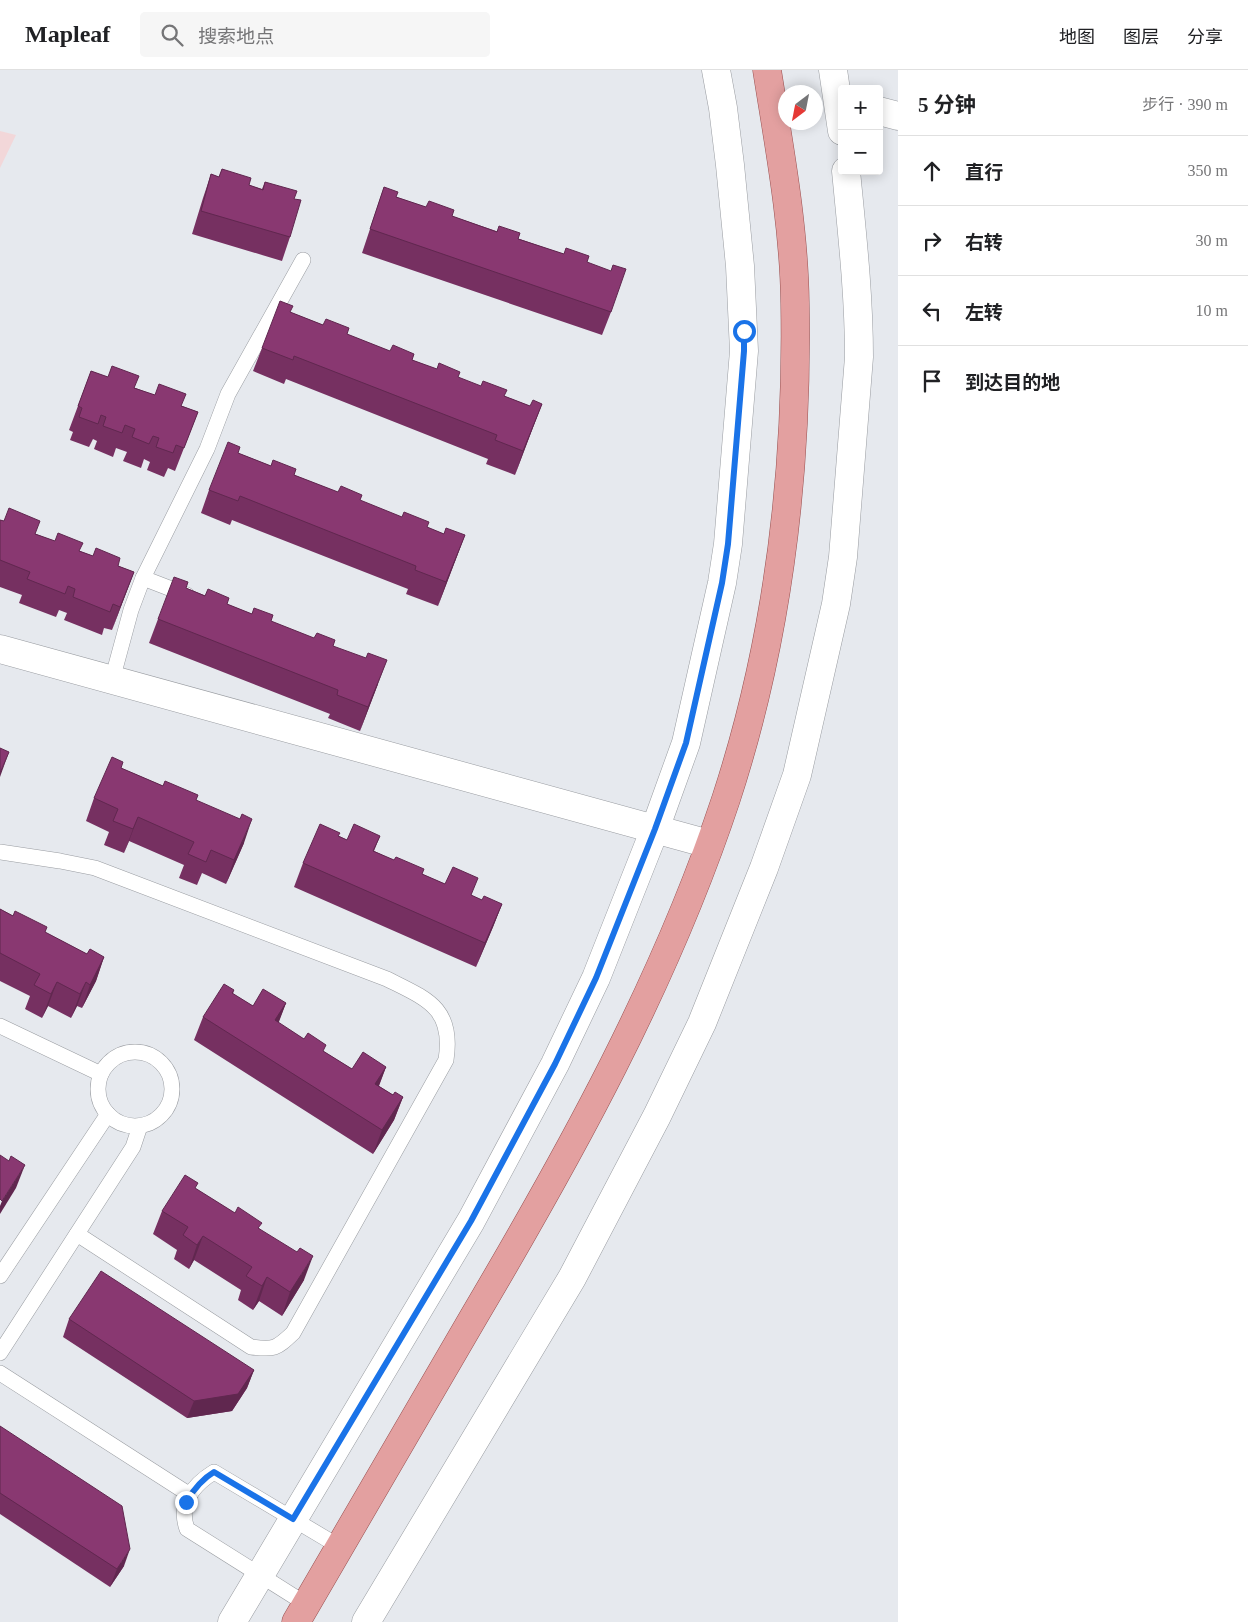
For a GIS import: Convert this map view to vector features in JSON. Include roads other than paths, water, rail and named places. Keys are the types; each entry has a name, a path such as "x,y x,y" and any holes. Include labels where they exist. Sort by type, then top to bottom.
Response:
{"main road":[{"path":"304,1616 340,1547 527,1226 590,1112 626,1042 666,953 698,876 726,799 740,751 774,603 790,460 795,377 795,300 792,254 783,172 767,70"},
{"path":"780,70 782,85"},
{"path":"304,1616 543,1224 601,1118 637,1047 678,958 709,881 737,803 771,680 786,605 796,536 803,461 808,299 804,244 789,130"}],"street":[{"path":"232,1622 471,1221 555,1064 596,978 655,829 686,743 722,583 728,544 744,351 740,266 730,165 716,70"},
{"path":"833,70 832,102 842,130"},
{"path":"883,112 898,116"},
{"path":"366,1622 572,1278 657,1116 702,1023 764,868 797,775 836,604 843,557 859,357 856,275 846,175"},
{"path":"0,649 709,844"}],"lane":[{"path":"112,680 131,610 143,578 207,449 228,394 303,260"},
{"path":"143,578 197,600"},
{"path":"0,852 95,868 387,979 420,995 432,1004 444,1021 448,1045 446,1060 293,1333 278,1346 268,1349 251,1347 77,1234"},
{"path":"0,1026 101,1074"},
{"path":"126,1052 150,1054 160,1061 168,1071 172,1082 172,1094 168,1106 161,1116 140,1126 128,1125 117,1121 108,1114 102,1105 98,1085 101,1074 106,1066 115,1057 126,1052"},
{"path":"0,1276 108,1114"},
{"path":"0,1353 133,1147 140,1126"},
{"path":"0,1373 190,1495"},
{"path":"304,1616 260,1575 187,1529 184,1511 190,1495 206,1477 214,1472 340,1547"}]}
